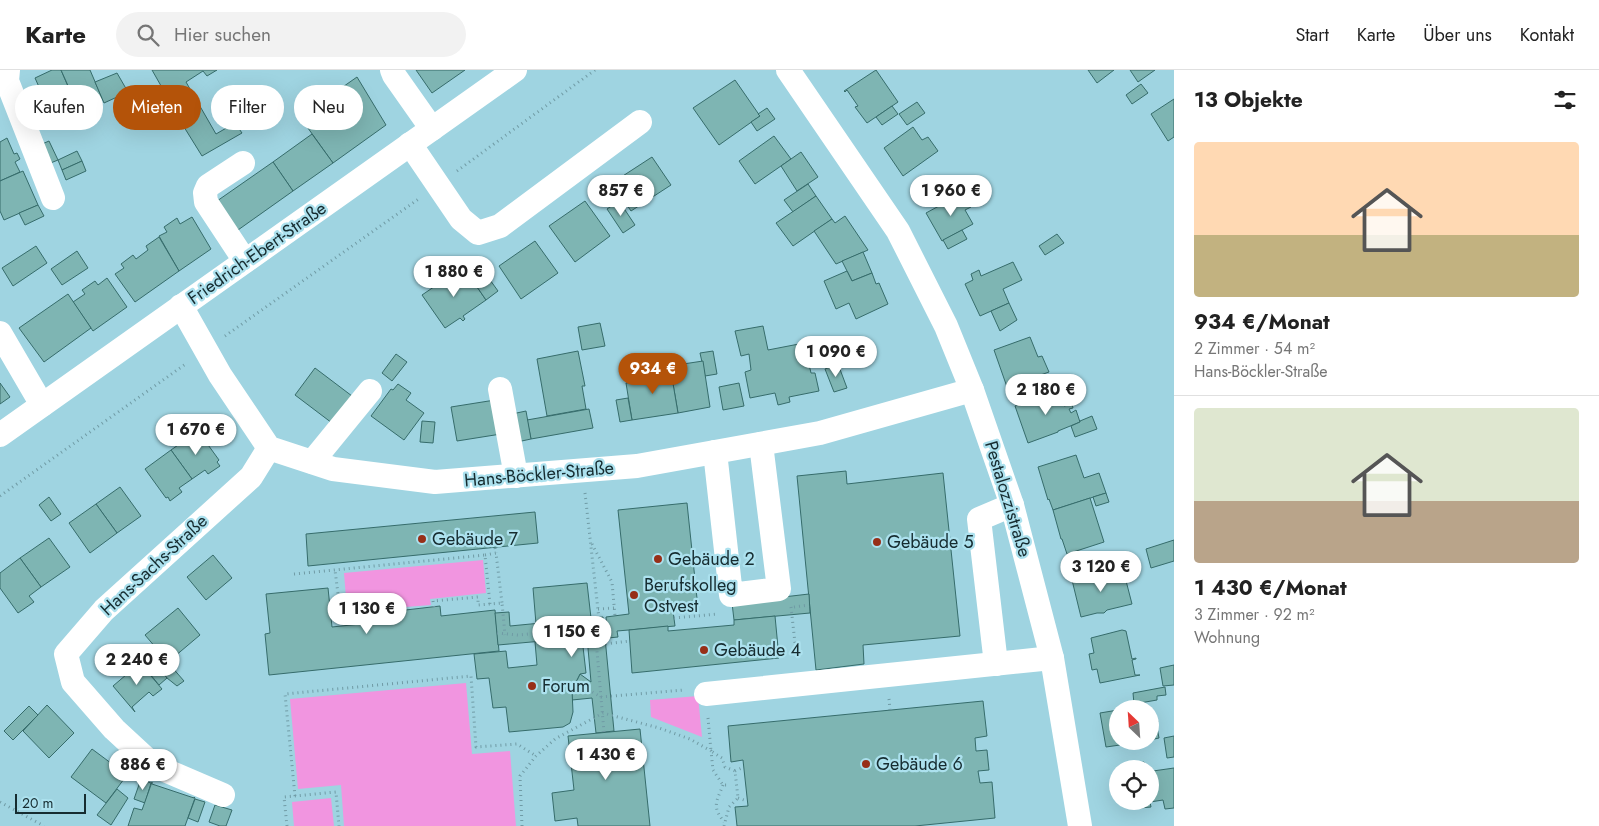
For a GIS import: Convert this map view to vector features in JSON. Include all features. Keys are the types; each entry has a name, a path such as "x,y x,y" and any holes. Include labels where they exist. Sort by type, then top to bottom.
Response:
{"street":[{"path":"392,70 432,129"},
{"name":"Friedrich-Ebert-Straße","path":"0,435 515,70"},
{"name":"Pestalozzistraße","path":"788,70 898,231 946,326 972,390 1012,505 1052,658 1080,826"},
{"path":"8,76 53,198"},
{"path":"410,144 461,219 478,233 500,226 640,122"},
{"path":"243,163 208,186 205,193 206,202 245,261"},
{"path":"181,306 220,375 269,448"},
{"path":"0,333 42,405"},
{"path":"500,389 516,476"},
{"name":"Hans-Böckler-Straße","path":"269,448 333,469 435,482 638,466 820,433 972,390"},
{"path":"312,462 370,391"},
{"path":"715,452 731,595 779,590 762,444"},
{"name":"Hans-Sachs-Straße","path":"223,795 153,765 114,729 73,682 66,654 104,610 251,477 269,448"},
{"path":"996,664 979,519 1012,505"},
{"path":"706,694 1052,658"}],"path":[{"path":"0,496 438,185 595,70"},
{"path":"582,470 599,619 594,628 604,732"},
{"path":"590,542 612,582 615,616"},
{"path":"495,548 505,635"},
{"path":"294,574 496,553"},
{"path":"485,554 490,604"},
{"path":"332,619 341,618 335,570"},
{"path":"434,607 433,601 478,597 478,605 502,603"},
{"path":"783,608 809,605"},
{"path":"791,607 800,685"},
{"path":"598,609 615,608"},
{"path":"674,618 720,614"},
{"path":"497,633 505,635 594,628"},
{"path":"596,645 630,641"},
{"path":"295,796 285,694 471,676 476,747 517,744 536,756"},
{"path":"575,682 601,697 697,690 706,694 713,770 723,785"},
{"path":"522,826 520,776 536,756 554,739 603,713 660,728 690,739 722,758 725,768 735,771 744,767"},
{"path":"735,771 738,798"},
{"path":"723,785 730,785"},
{"path":"723,785 716,802 717,812 724,824"},
{"path":"287,826 284,797 336,792 339,826"},
{"path":"738,798 747,801"},
{"path":"724,824 729,807 738,798"},
{"path":"0,802 44,826"}],"shaded area":[{"path":"483,560 486,593 430,599 431,605 393,608 394,618 348,622 344,573"},
{"path":"466,683 472,754 510,751 516,826 344,826 341,785 298,789 290,699"},
{"path":"698,696 702,737 651,717 650,700"},
{"path":"331,798 334,826 294,826 292,802"}],"building":[{"path":"52,70 61,70 67,85 38,85 35,78"},
{"path":"61,70 90,70 96,85 68,85"},
{"path":"152,70 217,70 207,76 203,71 186,82 188,85 161,85"},
{"path":"416,70 465,70 432,93"},
{"path":"876,70 898,102 867,123 855,107 858,106 847,90 844,91"},
{"path":"1088,70 1114,70 1097,83"},
{"path":"1130,70 1155,70 1138,82"},
{"path":"117,73 124,85 113,85 113,99 104,103 103,85 96,85 95,82"},
{"path":"357,77 362,85 346,85"},
{"path":"735,80 760,116 719,145 693,108"},
{"path":"1141,84 1148,93 1132,104 1126,95"},
{"path":"363,87 386,125 333,163 309,130 363,130"},
{"path":"1174,99 1174,137 1168,141 1151,114"},
{"path":"917,102 925,113 907,125 899,114"},
{"path":"892,106 898,114 882,125 876,117"},
{"path":"201,108 211,125 211,130 214,130 216,134 223,130 240,130 242,133 202,156 186,130 201,130"},
{"path":"767,108 775,119 757,131 751,122"},
{"path":"913,127 922,140 928,137 938,151 903,176 884,148"},
{"path":"312,134 333,163 293,191 273,162"},
{"path":"774,136 791,159 755,184 739,161"},
{"path":"7,138 14,154 17,153 20,159 15,162 20,172 0,181 0,142"},
{"path":"49,141 58,160 48,164 40,145"},
{"path":"77,151 82,161 62,170 58,160"},
{"path":"801,152 818,177 797,191 781,166"},
{"path":"652,157 671,185 631,211 612,183"},
{"path":"82,161 86,171 66,180 62,170"},
{"path":"273,162 293,191 238,230 217,201"},
{"path":"23,171 38,205 4,220 0,211 0,181"},
{"path":"808,184 816,196 793,212 784,200"},
{"path":"963,193 971,207 965,210 973,224 942,241 926,213"},
{"path":"816,196 832,219 793,246 776,223"},
{"path":"585,201 610,236 575,262 549,226"},
{"path":"619,201 635,225 623,233 607,209"},
{"path":"38,205 44,216 25,225 19,213"},
{"path":"845,216 868,250 836,264 814,231 832,219 835,223"},
{"path":"192,217 211,249 179,271 159,236 167,232 164,227 177,218 180,224"},
{"path":"962,230 967,239 948,249 943,240"},
{"path":"1057,234 1064,243 1045,255 1039,246"},
{"path":"159,237 179,271 135,302 115,274 124,268 121,264 133,255 136,259 148,250 146,246"},
{"path":"535,241 558,273 521,299 499,266"},
{"path":"36,246 47,263 13,286 2,268"},
{"path":"77,251 88,268 62,285 51,269"},
{"path":"863,252 872,273 852,281 842,261"},
{"path":"1013,262 1022,280 1003,289 1009,303 980,316 965,284 973,280 971,274 979,270 981,276"},
{"path":"463,267 486,300 463,316 465,319 463,321 460,318 445,328 422,295"},
{"path":"847,271 852,281 872,273 876,284 879,283 888,304 856,319 849,303 836,309 824,281"},
{"path":"485,273 498,291 486,300 473,281"},
{"path":"107,278 127,307 93,331 73,302 85,294 82,290 95,281 98,285"},
{"path":"68,294 91,328 44,362 19,328"},
{"path":"1009,303 1017,320 1000,331 991,311"},
{"path":"600,323 605,346 582,350 578,327"},
{"path":"763,326 768,350 804,343 811,373 815,373 819,391 789,397 790,402 778,405 775,393 750,398 745,372 751,370 749,354 741,356 735,331"},
{"path":"1030,337 1038,357 1042,356 1049,372 1007,387 994,350"},
{"path":"578,351 585,386 582,386 586,409 547,416 537,359"},
{"path":"713,351 717,374 705,376 700,353"},
{"path":"396,354 407,362 392,381 382,373"},
{"path":"703,361 710,407 678,413 670,366"},
{"path":"653,362 664,364 668,368 670,366 678,413 632,420 626,383 648,380 649,374 654,370"},
{"path":"838,364 847,388 834,392 825,369"},
{"path":"315,368 352,396 332,423 295,395"},
{"path":"0,383 10,397 0,404"},
{"path":"739,383 744,406 723,410 719,387"},
{"path":"398,384 411,393 406,400 424,413 404,440 371,416 391,389 393,390"},
{"path":"1059,390 1064,406 1072,404 1073,408 1069,409 1071,413 1076,410 1080,422 1028,443 1015,406"},
{"path":"628,398 632,420 620,422 616,400"},
{"path":"495,400 501,434 457,441 451,407"},
{"path":"589,409 593,428 531,439 527,420"},
{"path":"526,411 531,439 517,442 512,414"},
{"path":"1092,416 1097,429 1075,437 1071,426"},
{"path":"422,421 435,422 433,443 420,442"},
{"path":"198,431 219,460 217,462 220,466 208,474 205,470 192,479 171,450"},
{"path":"171,450 192,479 179,488 182,492 170,501 145,469"},
{"path":"1076,455 1084,478 1099,473 1106,493 1053,510 1038,467"},
{"name":"Gebäude 5","path":"846,471 847,484 943,473 960,636 863,645 864,664 816,670 797,476"},
{"path":"120,487 141,516 117,533 96,504"},
{"path":"1106,493 1109,502 1096,506 1093,497"},
{"path":"49,497 61,514 51,521 39,505"},
{"path":"1090,498 1104,542 1067,554 1053,510"},
{"name":"Gebäude 2","path":"687,503 698,608 673,611 675,626 617,631 618,637 608,638 606,617 629,614 618,510"},
{"path":"96,504 117,533 90,553 69,523"},
{"name":"Gebäude 7","path":"535,512 538,543 308,566 306,534"},
{"path":"49,538 70,567 41,587 20,558"},
{"path":"1174,540 1174,561 1151,568 1146,549"},
{"path":"213,555 232,578 206,600 187,577"},
{"path":"20,558 41,587 29,596 34,602 18,613 0,588 0,573"},
{"path":"1114,570 1116,575 1124,573 1132,604 1107,610 1104,613 1081,617 1072,580"},
{"path":"587,583 591,618 536,624 533,588"},
{"path":"328,588 332,627 398,620 397,611 440,606 441,616 495,610 499,651 269,675 265,634 270,633 266,594"},
{"path":"809,594 810,613 734,620 732,603"},
{"path":"178,608 200,635 168,662 145,635"},
{"path":"509,612 510,626 603,617 614,731 596,733 592,698 572,700 572,690 580,674 591,682 587,637 498,645 495,613"},
{"name":"Gebäude 4","path":"775,616 779,658 632,673 629,630 668,626 668,631 734,625 734,620"},
{"path":"1122,630 1126,631 1132,659 1136,658 1132,660 1135,675 1140,675 1100,683 1097,669 1092,670 1089,654 1094,653 1091,638"},
{"name":"Forum","path":"582,638 586,673 580,674 572,690 573,712 570,723 563,727 509,732 506,707 493,708 489,678 477,679 474,654 506,651 508,668 537,665 535,642"},
{"path":"157,650 184,681 177,686 167,678 149,656"},
{"path":"149,656 167,678 159,685 141,663"},
{"path":"140,663 162,689 153,696 149,692 132,707 135,712 113,686"},
{"path":"1174,665 1174,685 1163,686 1160,668"},
{"path":"1165,687 1166,695 1157,696 1157,700 1134,700 1133,693"},
{"name":"Gebäude 6","path":"983,701 987,736 975,738 976,751 987,750 989,770 978,771 980,783 992,782 995,818 915,826 737,826 735,807 748,806 743,760 731,762 728,726"},
{"path":"47,705 74,733 49,758 23,731"},
{"path":"29,706 38,715 13,740 4,731"},
{"path":"1109,712 1109,747 1106,747 1100,713"},
{"path":"640,729 650,826 578,826 577,818 555,821 552,793 574,790 568,736"},
{"path":"1174,736 1174,757 1167,758 1164,738"},
{"path":"92,749 127,775 106,803 71,777"},
{"path":"1174,768 1174,808 1165,809 1163,800 1159,801 1159,770"},
{"path":"141,779 151,783 145,803 134,799"},
{"path":"152,782 152,784 195,798 185,826 128,826 134,808 142,810"},
{"path":"117,789 128,798 111,825 97,815"},
{"path":"195,799 205,802 198,822 188,818"},
{"path":"215,805 232,810 226,826 209,822"}],"place":[{"name":"Gebäude 7","path":"422,539"},
{"name":"Gebäude 5","path":"877,542"},
{"name":"Gebäude 2","path":"658,559"},
{"name":"Berufskolleg Ostvest","path":"634,595"},
{"name":"Gebäude 4","path":"704,650"},
{"name":"Forum","path":"532,686"},
{"name":"Gebäude 6","path":"866,764"}]}
